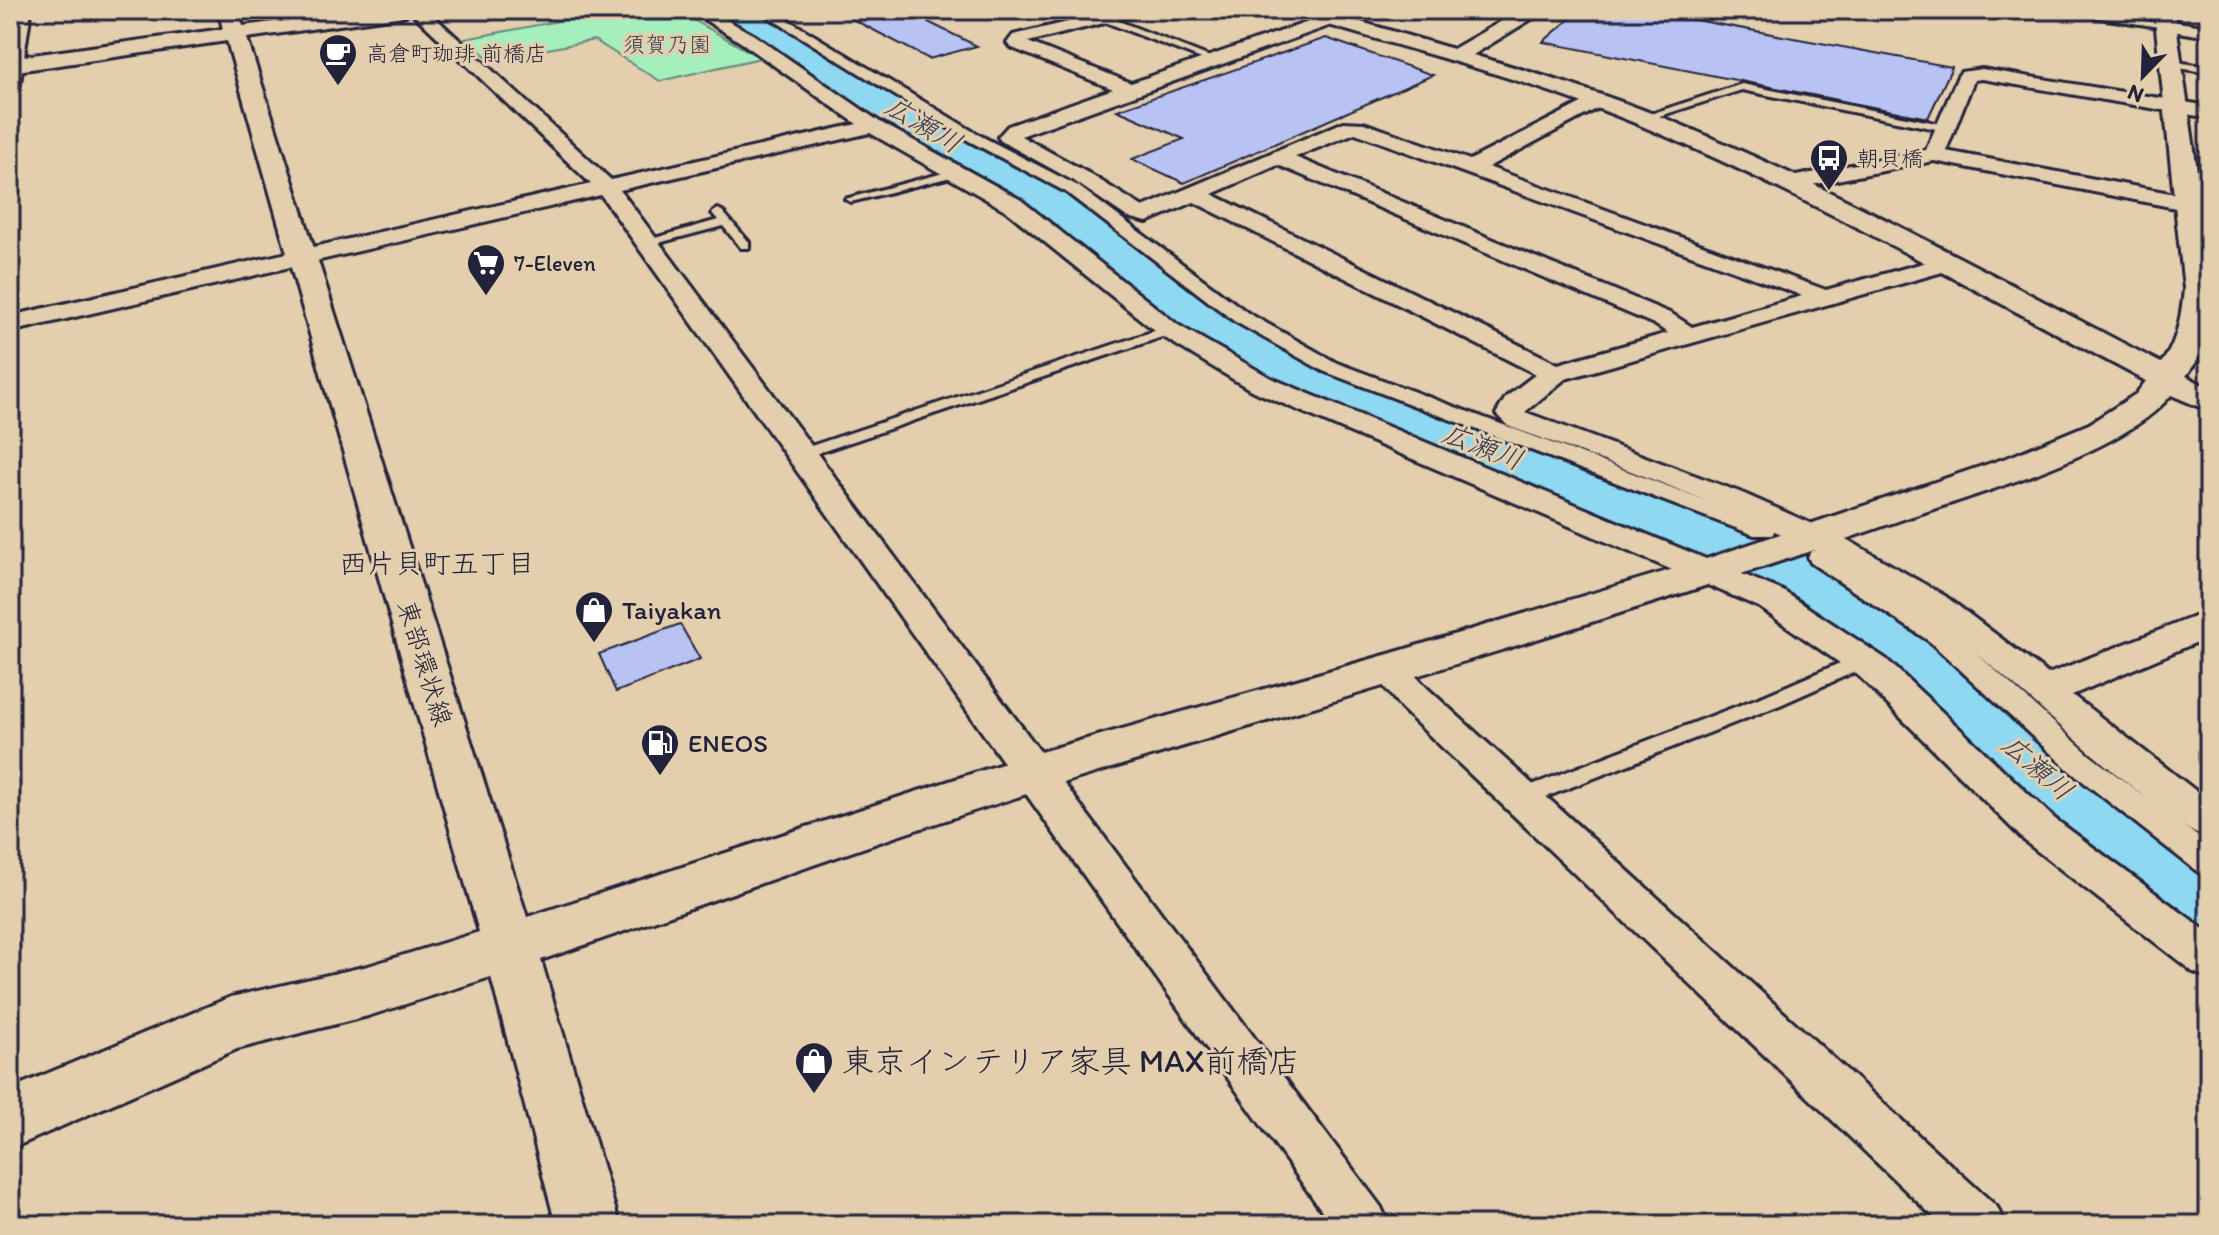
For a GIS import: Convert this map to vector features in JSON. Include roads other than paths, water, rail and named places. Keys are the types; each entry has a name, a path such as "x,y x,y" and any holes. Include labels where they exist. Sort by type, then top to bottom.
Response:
{"street":[{"path":"10,90 23,10"},
{"path":"13,64 232,22 404,10"},
{"path":"417,10 607,188 1363,1225"},
{"path":"697,10 748,39 873,126 1029,217 1169,330 1261,384 1720,569 1813,624 1863,660 2041,831 2209,958"},
{"path":"763,10 981,142 1072,189 1241,317 1330,367 1794,543 1933,604 2042,689 2122,758 2209,823"},
{"path":"1131,90 1016,43 1019,39 1138,10"},
{"path":"1298,10 1456,56 1643,118 1791,183 2209,401"},
{"path":"1359,10 1015,130 1008,137 1142,214 1160,212 1352,126 1473,167 1822,297"},
{"path":"1456,56 1536,10"},
{"path":"10,1119 231,1024 368,991 510,947 1033,773 1389,670 1720,569 2025,464 2101,431 2136,411 2168,379 2200,327 2198,205 2175,107 2165,18 2209,32"},
{"name":"東部環状線","path":"232,22 510,947 588,1225"},
{"path":"1934,155 1967,76 1982,74 2209,112"},
{"path":"1473,167 1597,101"},
{"path":"10,324 873,126"},
{"path":"1791,183 1934,155 2198,205"},
{"path":"1279,158 1663,319 1687,335"},
{"path":"1199,195 1210,204 1555,373"},
{"path":"1945,264 1555,373 1516,403 1510,414 1518,420 1747,504 1794,543 1938,634 2081,764 2209,863"},
{"path":"2042,689 2064,684 2209,623"},
{"path":"1389,670 1414,698 1979,1225"}],"lane":[{"path":"2052,10 2165,18"},
{"path":"1103,18 1215,61"},
{"path":"2170,64 2209,70"},
{"path":"1643,118 1742,87 1946,128"},
{"path":"851,199 955,173"},
{"path":"647,242 721,217 745,245"},
{"path":"801,454 1169,330"},
{"path":"1521,798 1773,700 1863,660"}],"waterway":[{"name":"広瀬川","path":"738,10 901,114 1027,187 1085,226 1179,300 1240,342 1307,378 1522,458 1700,530 1816,589 1884,633 2099,820 2209,903"}],"place":[{"name":"高倉町珈琲 前橋店","path":"338,87"},
{"name":"朝貝橋","path":"1829,192"},
{"name":"7-Eleven","path":"486,297"},
{"name":"Taiyakan","path":"594,644"},
{"name":"ENEOS","path":"660,777"},
{"name":"東京インテリア家具 MAX前橋店","path":"814,1095"}],"district":[{"name":"西片貝町五丁目","path":"437,563"}],"park label":[{"name":"須賀乃園","path":"667,44"}]}
